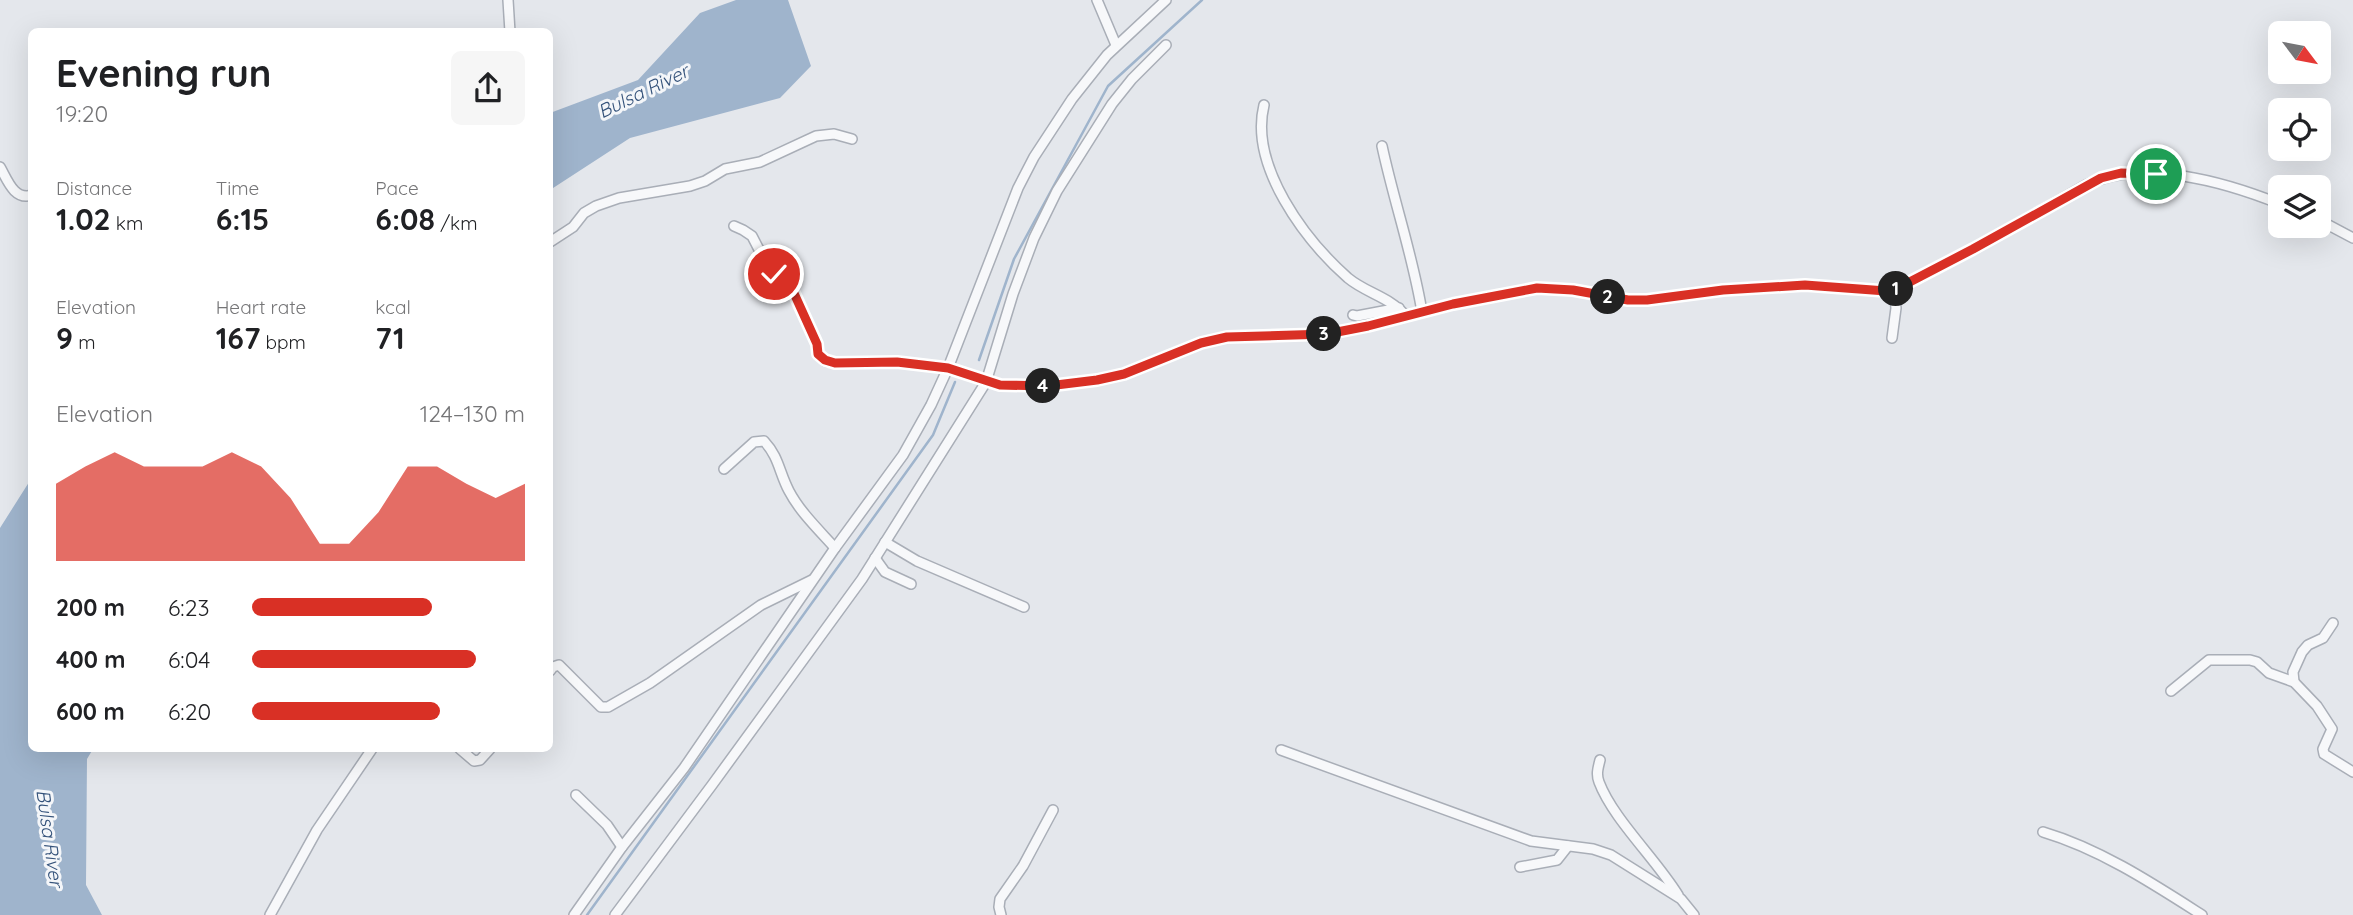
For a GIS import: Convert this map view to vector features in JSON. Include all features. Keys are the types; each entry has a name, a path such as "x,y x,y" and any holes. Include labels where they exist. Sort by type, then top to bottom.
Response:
{"street":[{"path":"508,0 510,28"},
{"path":"1097,0 1116,45"},
{"path":"574,915 622,847 684,768 908,446 948,368 1023,178 1072,99 1116,45 1166,0"},
{"path":"615,915 729,763 875,558 986,382 1013,294 1046,212 1112,104 1132,79 1166,45"},
{"path":"1264,105 1261,116 1262,138 1275,185 1286,205 1349,279 1403,312"},
{"path":"553,240 573,227 584,213 619,198 690,186 725,169 760,162 816,136 834,134 852,139"},
{"path":"1382,146 1393,197 1417,278 1422,312"},
{"path":"0,167 16,193 28,196"},
{"path":"1353,315 1422,312 1537,288 1573,290 1628,300 1805,285 1877,292 1894,289 1973,249 2086,185 2111,175 2138,173 2182,177 2234,187 2268,200"},
{"path":"734,226 752,236 767,265 793,291 817,344 818,354 825,360 835,363 897,362 948,368 986,382 1011,386 1097,380 1124,374 1201,343 1227,337 1327,334 1403,312"},
{"path":"2331,226 2353,238"},
{"path":"1892,338 1896,308 1894,289"},
{"path":"724,469 754,442 764,441 774,451 788,490 835,548"},
{"path":"885,542 916,561 1024,607"},
{"path":"875,558 885,572 911,584"},
{"path":"553,668 559,665 601,707 608,707 650,683 761,605 814,579"},
{"path":"2294,682 2293,672 2302,652 2308,645 2323,638 2333,623"},
{"path":"2171,691 2202,664 2218,659 2257,662 2269,673 2294,682 2330,724 2332,729 2323,754 2353,772"},
{"path":"1281,750 1522,838 1593,849 1611,855 1681,899"},
{"path":"270,915 317,830 370,752"},
{"path":"464,752 474,761 480,760 487,752"},
{"path":"1600,760 1597,772 1599,782 1620,818 1662,870 1693,915"},
{"path":"576,795 607,825 622,847"},
{"path":"1001,915 1000,899 1023,866 1053,810"},
{"path":"2043,832 2074,843 2135,873 2202,915"},
{"path":"1520,867 1557,860 1568,846"}],"water":[{"name":"Bulsa River","path":"736,0 788,0 811,66 780,98 630,138 553,188 553,112 638,80 700,13"},
{"name":"Bulsa River","path":"28,484 28,752 91,752 87,759 86,885 102,915 0,915 0,528"}],"waterway":[{"path":"979,360 1014,259 1108,86 1202,0"},
{"path":"587,915 933,435 955,382"}],"route":[{"path":"774,274 793,291 817,344 818,354 825,360 835,363 897,362 948,368 1000,385 1048,386 1124,374 1201,343 1227,337 1327,334 1453,304 1537,288 1573,290 1628,300 1805,285 1886,291 1902,286 1973,249 2101,178 2121,173 2156,174"}]}
